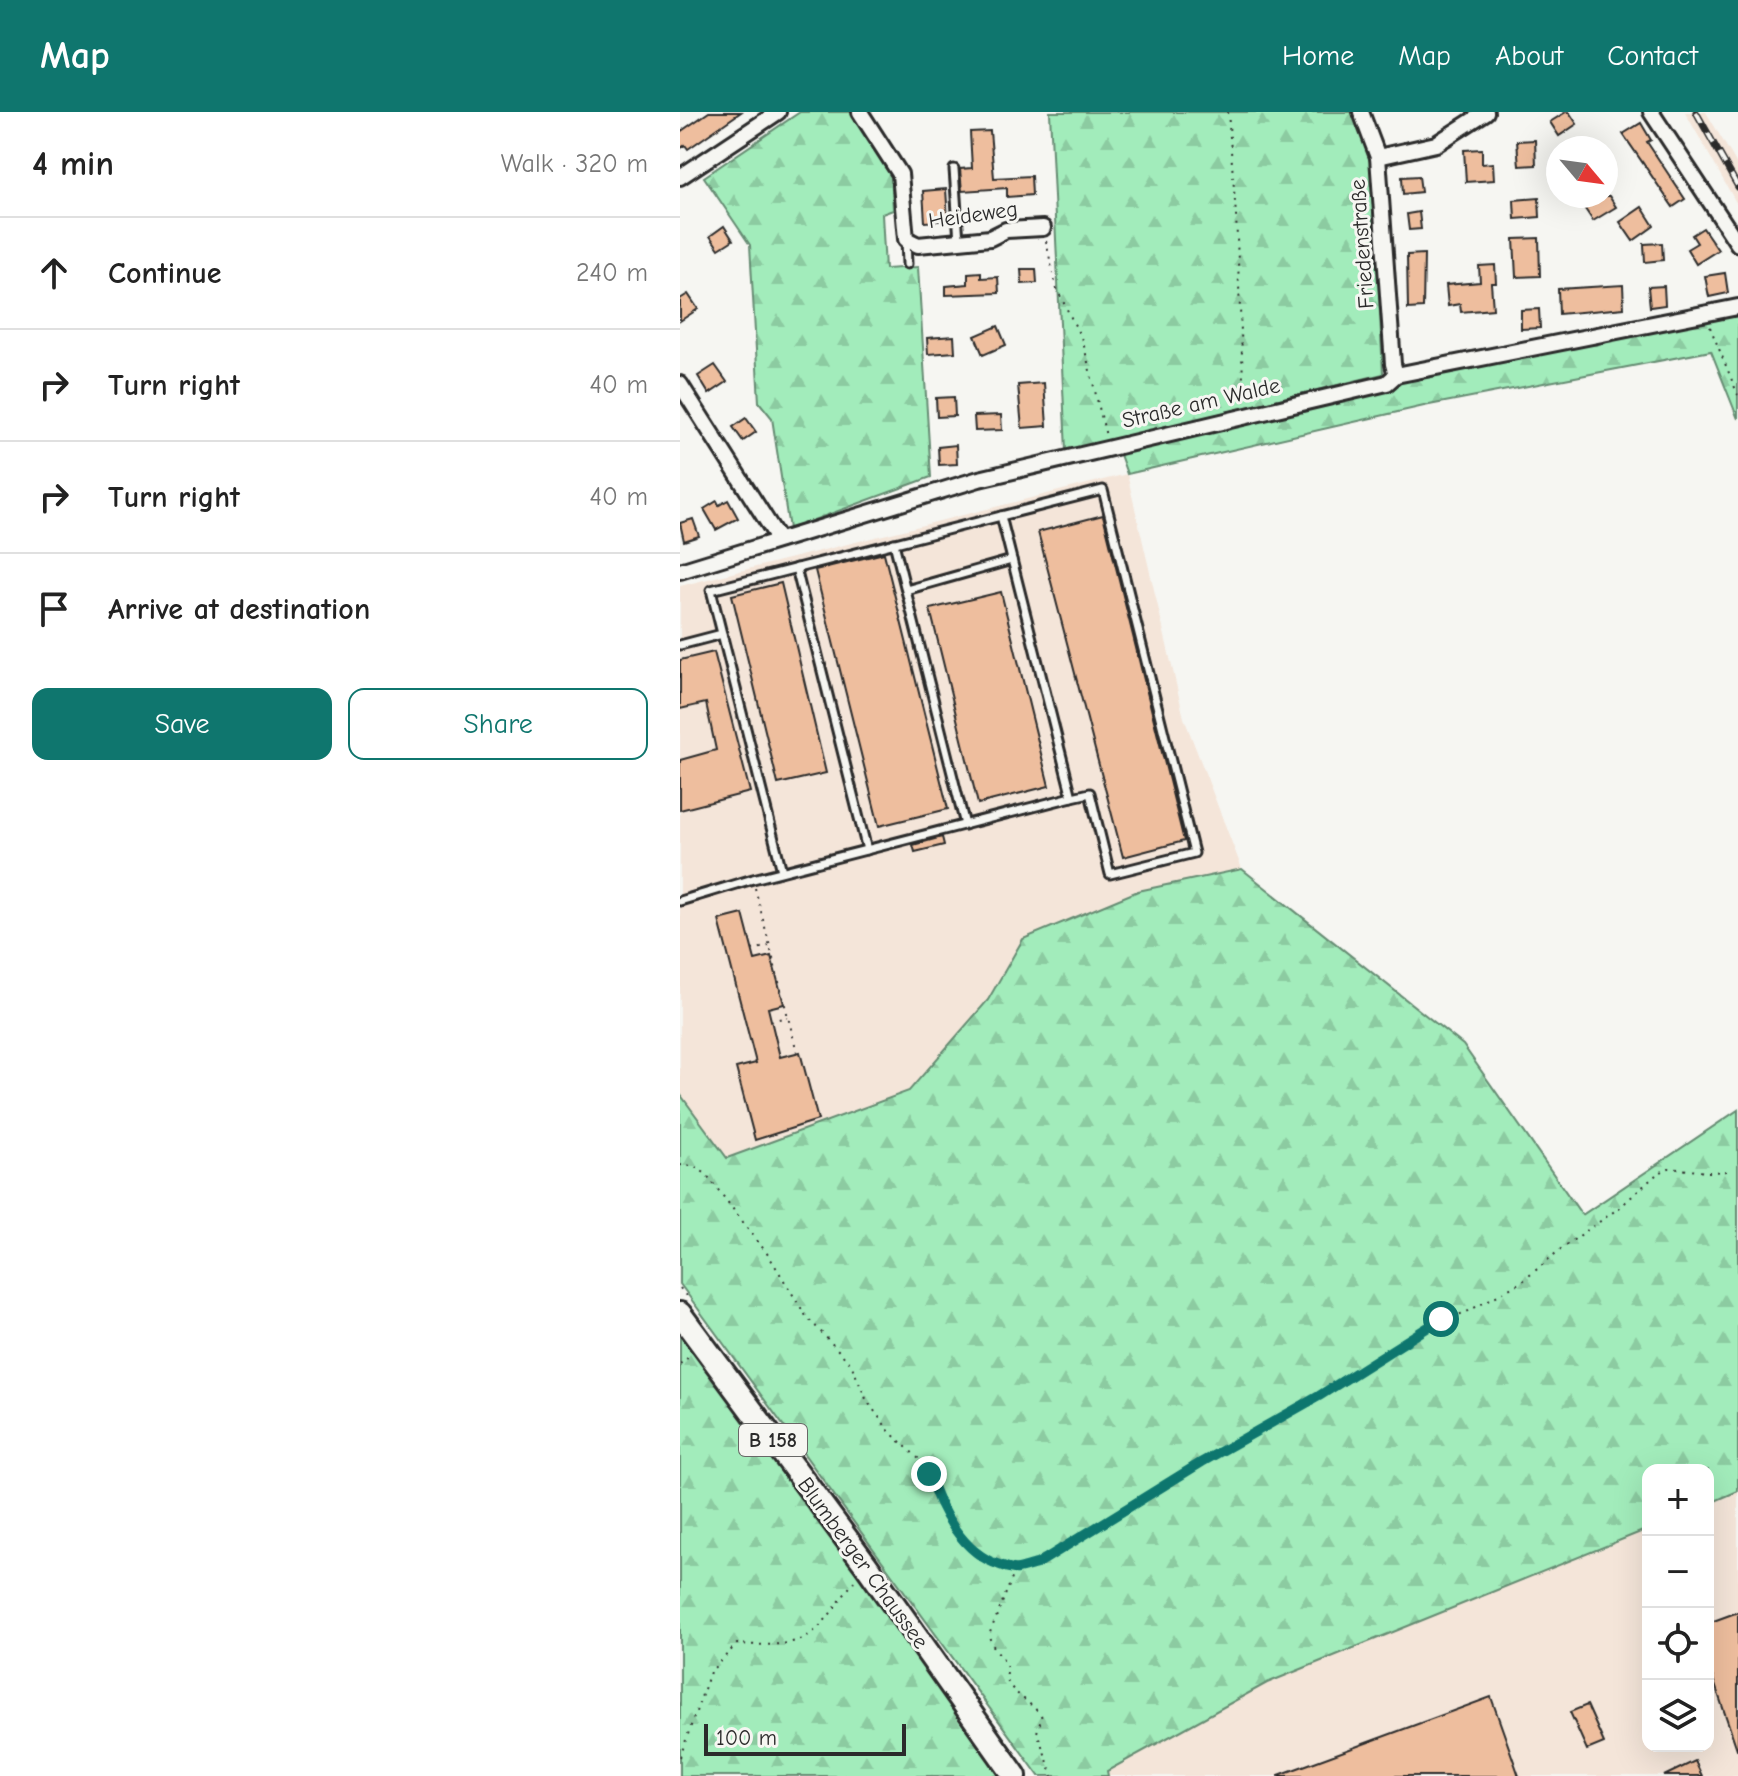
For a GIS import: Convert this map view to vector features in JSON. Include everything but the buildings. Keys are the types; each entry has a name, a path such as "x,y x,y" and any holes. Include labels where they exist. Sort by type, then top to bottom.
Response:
{"main road":[{"name":"Blumberger Chaussee","path":"680,1314 866,1565 1015,1776"}],"street":[{"path":"680,177 778,112"},
{"name":"Heideweg","path":"860,112 900,174 906,239 918,245 990,238 1006,230 1043,228"},
{"name":"Friedenstraße","path":"1361,112 1378,157 1396,375"},
{"path":"1378,157 1436,144 1486,112"},
{"path":"1651,112 1738,244"},
{"name":"Straße am Walde","path":"680,571 979,479 1387,383 1396,375 1738,307"},
{"path":"680,384 779,540"}],"lane":[{"path":"954,169 959,241"},
{"path":"906,239 907,264"},
{"path":"680,901 782,871 1090,793 1110,874 1194,853 1103,490 711,590 782,871"},
{"path":"1001,516 1072,797"},
{"path":"894,543 965,825"},
{"path":"906,590 1012,560"},
{"path":"796,568 867,850"},
{"path":"680,645 722,634"}],"path":[{"path":"1228,112 1245,414"},
{"path":"1043,228 1056,287 1083,342 1108,447"},
{"path":"1705,315 1738,395"},
{"path":"753,879 797,1052"},
{"path":"752,950 770,945"},
{"path":"771,1021 788,1017"},
{"path":"680,1165 694,1166 706,1174 769,1256 806,1316 851,1364 867,1401 890,1432 919,1459 929,1474 935,1495 957,1535 989,1562 1016,1570 1037,1564 1202,1462 1319,1396 1441,1319 1465,1313 1523,1281 1562,1248 1619,1208 1657,1174 1669,1168 1730,1171"},
{"path":"680,1757 710,1672 737,1644 774,1646 809,1637 829,1618 866,1565"},
{"path":"1016,1570 989,1635 990,1643 1005,1661 1011,1687 1042,1717 1037,1732 1053,1776"}],"shaded area":[{"path":"1685,112 1706,112 1738,166 1738,206"},
{"path":"1127,474 1184,718 1242,869 1138,891 1023,939 988,1000 909,1091 727,1158 680,1094 680,586"},
{"path":"1738,1491 1738,1776 1108,1776 1106,1771 1267,1683 1642,1530 1642,1752 1714,1752 1714,1501"}],"green space":[{"path":"800,112 851,112 891,169 893,210 882,214 885,269 918,267 931,477 789,529 772,418 759,402 750,245 704,177"},
{"path":"1050,112 1357,112 1372,154 1383,374 1066,451"},
{"path":"1738,313 1738,419 1711,351 1424,406 1127,474 1118,449 1388,384"},
{"path":"1242,869 1463,1045 1582,1215 1738,1110 1738,1491 1714,1501 1714,1464 1642,1464 1642,1531 1267,1683 1107,1771 1108,1776 1039,1776 680,1284 680,1094 727,1158 909,1091 988,1000 1023,939 1138,891"},
{"path":"680,1325 1005,1776 680,1776"}],"railway":[{"path":"1696,112 1738,187"}],"route":[{"path":"929,1474 939,1504 952,1521 957,1535 967,1545 989,1562 1016,1570 1037,1564 1202,1462 1319,1396 1441,1319"}]}
